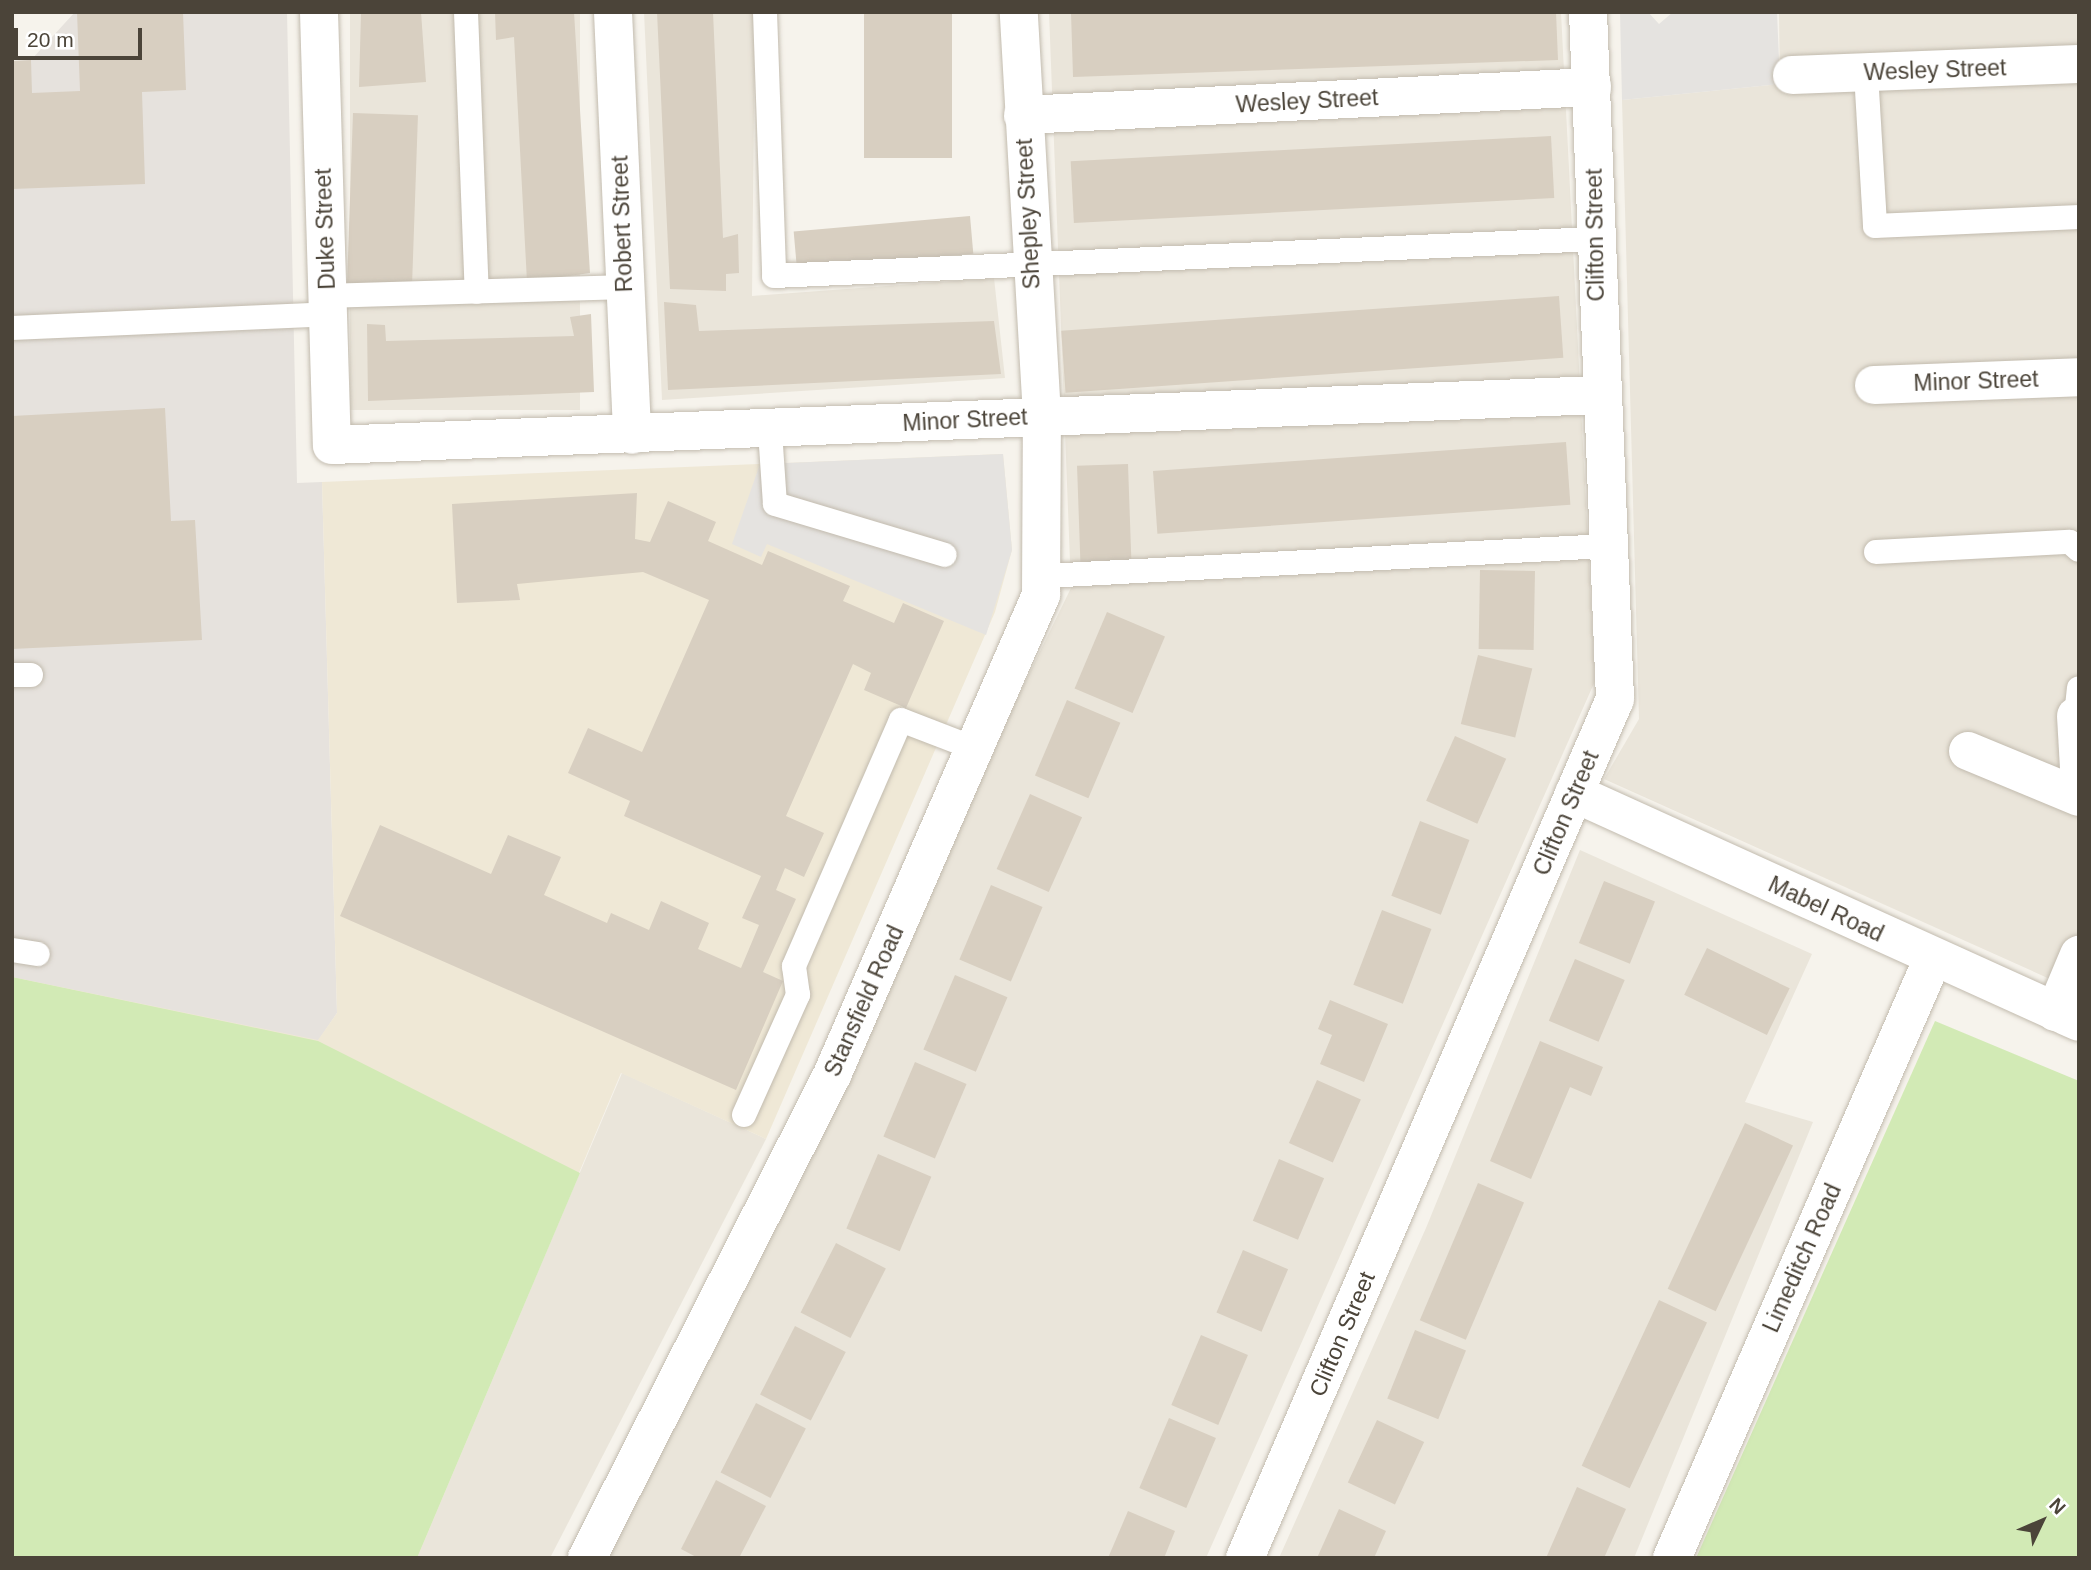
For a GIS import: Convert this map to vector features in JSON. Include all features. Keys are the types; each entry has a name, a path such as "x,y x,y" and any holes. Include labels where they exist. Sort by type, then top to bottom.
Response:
{"street":[{"name":"Duke Street","path":"319,12 332,445"},
{"name":"Robert Street","path":"613,12 632,435"},
{"name":"Shepley Street","path":"1019,12 1029,267 1042,416"},
{"name":"Clifton Street","path":"1245,1558 1615,699 1599,395 1588,12"},
{"name":"Wesley Street","path":"1792,75 2079,64"},
{"name":"Wesley Street","path":"1023,115 1592,87"},
{"name":"Minor Street","path":"1874,385 2079,377"},
{"name":"Minor Street","path":"332,445 770,431 1042,416 1599,395"},
{"name":"Stansfield Road","path":"587,1558 832,1074 976,749 1045,576 1042,416"},
{"path":"2078,702 2079,768"},
{"path":"1968,751 2079,797"},
{"name":"Mabel Road","path":"1574,793 2067,1017"},
{"path":"2067,1017 2079,955"},
{"name":"Limeditch Road","path":"1672,1558 1933,958"}],"lane":[{"path":"466,12 477,292"},
{"path":"765,12 774,276 1029,267 1594,239"},
{"path":"1866,73 1875,226 2079,217"},
{"path":"12,328 477,292 624,287"},
{"path":"770,431 775,504 946,555"},
{"path":"1045,576 1606,546"},
{"path":"1876,552 2078,546"},
{"path":"744,1115 797,995 794,966 901,720 976,749"},
{"path":"12,950 38,954"}],"shaded area":[{"path":"75,12 287,12 297,483 322,482 337,1013 318,1041 12,977 12,61 31,60"},
{"path":"350,12 580,12 580,410 350,410"},
{"path":"644,12 755,12 752,296 994,278 1005,378 662,400"},
{"path":"1049,12 1561,12 1595,681 1206,1558 597,1558 1071,588"},
{"path":"1620,12 1648,12 1659,24 1673,12 1777,12 1780,84 1622,100"},
{"path":"1779,12 2079,12 2079,992 1604,779 1639,719 1622,100 1780,84"},
{"path":"1003,454 1012,550 995,612 766,1139 621,1073 417,1558 12,1558 12,977 318,1040 337,1013 322,482"},
{"path":"1003,454 1012,550 986,635 767,544 761,557 732,544 760,464"},
{"path":"1580,850 1812,954 1745,1102 1813,1122 1634,1558 1279,1558 1426,1228"},
{"path":"622,1073 766,1139 550,1558 417,1558"}],"green space":[{"path":"12,977 318,1041 580,1173 417,1558 12,1558"},
{"path":"1935,1021 2079,1081 2079,1558 1696,1558"}],"building":[{"path":"77,12 183,12 186,90 142,92 145,184 12,189 12,61 31,60 32,93 80,91"},
{"path":"421,12 426,82 359,87 361,13"},
{"path":"495,12 574,12 590,273 527,282 514,37 496,40"},
{"path":"657,12 713,12 723,238 738,234 739,273 726,274 726,291 670,289"},
{"path":"864,12 952,12 952,158 864,158"},
{"path":"1071,12 1556,12 1558,60 1073,77"},
{"path":"353,113 418,115 412,285 347,283"},
{"path":"1551,136 1554,198 1074,223 1071,161"},
{"path":"970,216 973,254 797,269 794,231"},
{"path":"1559,296 1563,358 1066,393 1061,331"},
{"path":"664,302 696,305 699,331 994,321 1001,374 668,390"},
{"path":"591,314 594,392 368,401 367,324 385,325 386,341 574,336 570,317"},
{"path":"165,408 171,521 195,520 202,640 12,649 12,416"},
{"path":"1566,442 1570,505 1157,534 1153,471"},
{"path":"1128,464 1131,561 1080,563 1077,466"},
{"path":"637,493 635,539 650,542 668,501 716,522 708,541 762,565 768,551 850,586 843,601 894,623 903,603 944,621 906,708 864,690 871,673 853,664 786,816 824,833 804,877 785,868 776,890 796,899 763,972 783,981 736,1090 340,916 380,825 491,874 508,835 561,857 544,895 607,923 611,913 649,930 661,901 709,923 698,949 741,968 759,925 742,918 761,876 624,816 630,801 568,773 588,728 642,752 709,600 643,572 517,584 520,600 457,603 452,504"},
{"path":"1480,570 1535,571 1534,650 1479,649"},
{"path":"1107,612 1165,637 1133,713 1075,688"},
{"path":"1478,655 1532,669 1515,737 1461,724"},
{"path":"1067,700 1120,723 1088,798 1035,775"},
{"path":"1455,736 1506,759 1477,824 1426,801"},
{"path":"1030,794 1082,817 1049,892 997,869"},
{"path":"1420,821 1469,840 1441,915 1391,896"},
{"path":"1604,881 1655,902 1630,964 1579,943"},
{"path":"991,885 1043,907 1011,981 959,960"},
{"path":"1382,910 1431,929 1403,1004 1353,985"},
{"path":"1707,948 1790,988 1767,1035 1684,995"},
{"path":"1575,959 1625,980 1599,1042 1549,1021"},
{"path":"955,975 1007,997 976,1072 923,1050"},
{"path":"1330,1000 1388,1024 1364,1082 1320,1064 1332,1035 1318,1029"},
{"path":"1540,1041 1603,1067 1591,1096 1570,1087 1531,1179 1490,1161"},
{"path":"915,1062 967,1084 935,1158 883,1137"},
{"path":"1317,1080 1361,1100 1333,1163 1289,1143"},
{"path":"1745,1123 1793,1145 1716,1311 1668,1289"},
{"path":"878,1154 931,1177 900,1251 846,1229"},
{"path":"1279,1159 1324,1178 1298,1240 1253,1221"},
{"path":"1478,1183 1524,1203 1466,1340 1420,1320"},
{"path":"836,1243 886,1268 850,1338 801,1312"},
{"path":"1243,1250 1288,1269 1262,1332 1216,1313"},
{"path":"1659,1300 1707,1322 1630,1488 1582,1466"},
{"path":"795,1326 846,1352 811,1420 760,1395"},
{"path":"1415,1330 1466,1351 1438,1419 1387,1399"},
{"path":"1201,1335 1248,1355 1218,1425 1171,1405"},
{"path":"756,1403 806,1428 770,1498 721,1472"},
{"path":"1169,1418 1216,1438 1186,1508 1139,1488"},
{"path":"1377,1420 1424,1442 1395,1505 1348,1483"},
{"path":"716,1480 766,1506 739,1558 698,1558 681,1549"},
{"path":"1577,1487 1626,1509 1604,1558 1546,1558"},
{"path":"1339,1509 1386,1531 1374,1558 1317,1558"},
{"path":"1128,1511 1175,1531 1164,1558 1108,1558"}]}
